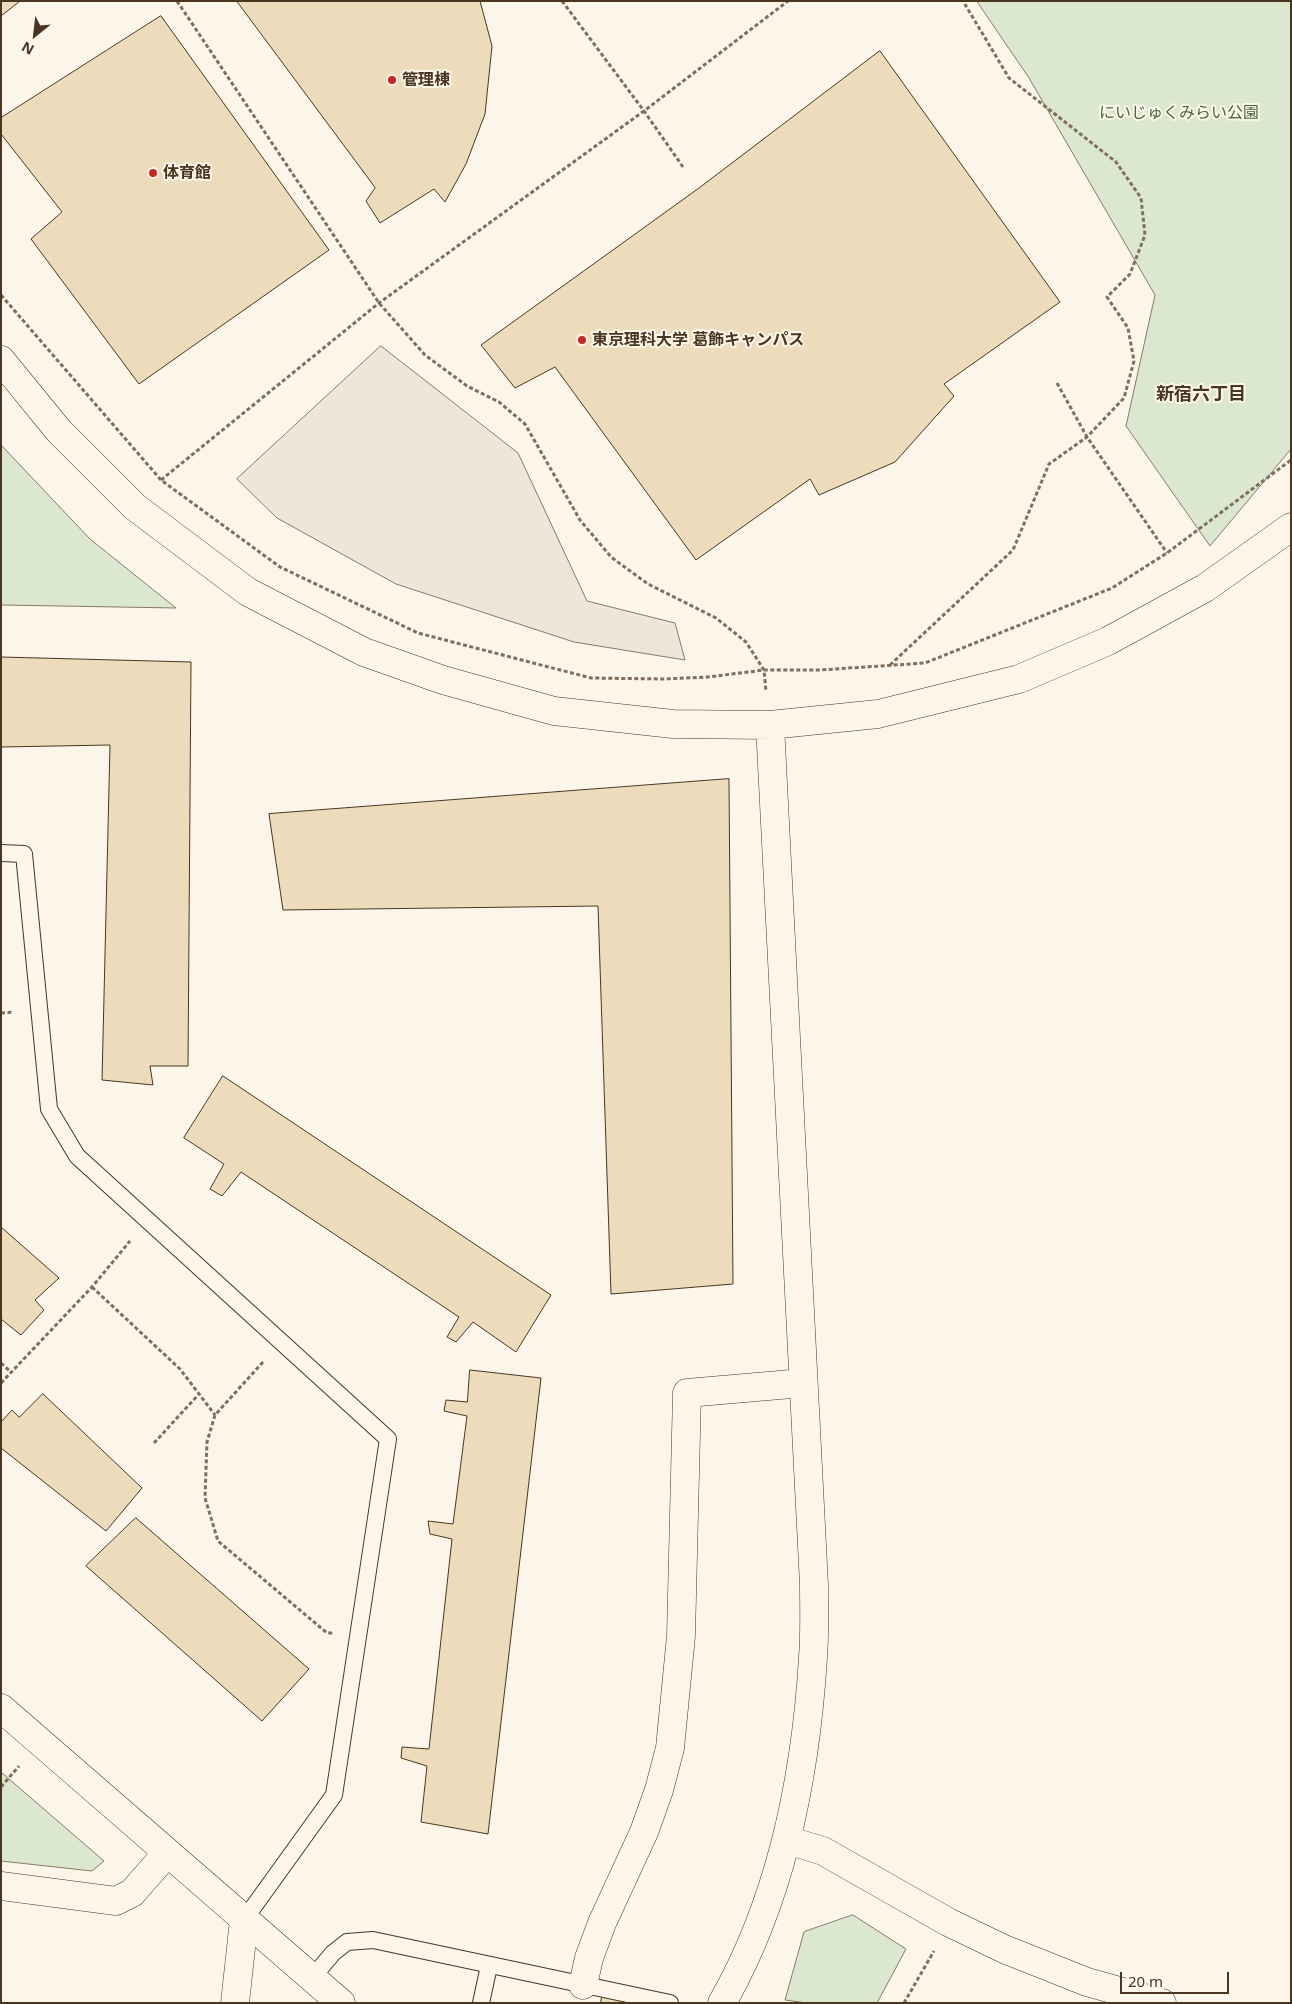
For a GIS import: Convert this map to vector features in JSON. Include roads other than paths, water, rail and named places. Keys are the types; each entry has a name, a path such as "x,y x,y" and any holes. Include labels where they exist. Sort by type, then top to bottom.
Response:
{"street":[{"path":"1,360 59,431 135,507 248,592 364,652 443,680 554,712 673,724 770,725 878,714 1018,679 1108,641 1205,588 1291,527"},
{"path":"722,2003 733,1984 759,1925 787,1840 804,1746 813,1657 814,1585 770,725"},
{"path":"583,1985 589,1958 602,1923 644,1832 659,1790 670,1748 680,1636 687,1394 803,1383"},
{"path":"1,1708 341,2003"},
{"path":"787,1840 822,1851 948,1922 1004,1949 1087,1982 1162,2003"},
{"path":"1,1886 116,1901 132,1893 167,1854"},
{"path":"235,2003 244,1920"}],"lane":[{"path":"1,853 24,854 49,1109 77,1156 388,1439 334,1795 244,1920"},
{"path":"312,1978 333,1953 347,1942 373,1940 670,2003"},
{"path":"481,2003 489,1966"}],"place":[{"name":"管理棟","path":"392,80"},
{"name":"体育館","path":"153,173"},
{"name":"東京理科大学 葛飾キャンパス","path":"582,340"}],"district":[{"name":"新宿六丁目","path":"1201,395"}],"park label":[{"name":"にいじゅくみらい公園","path":"1179,113"}]}
